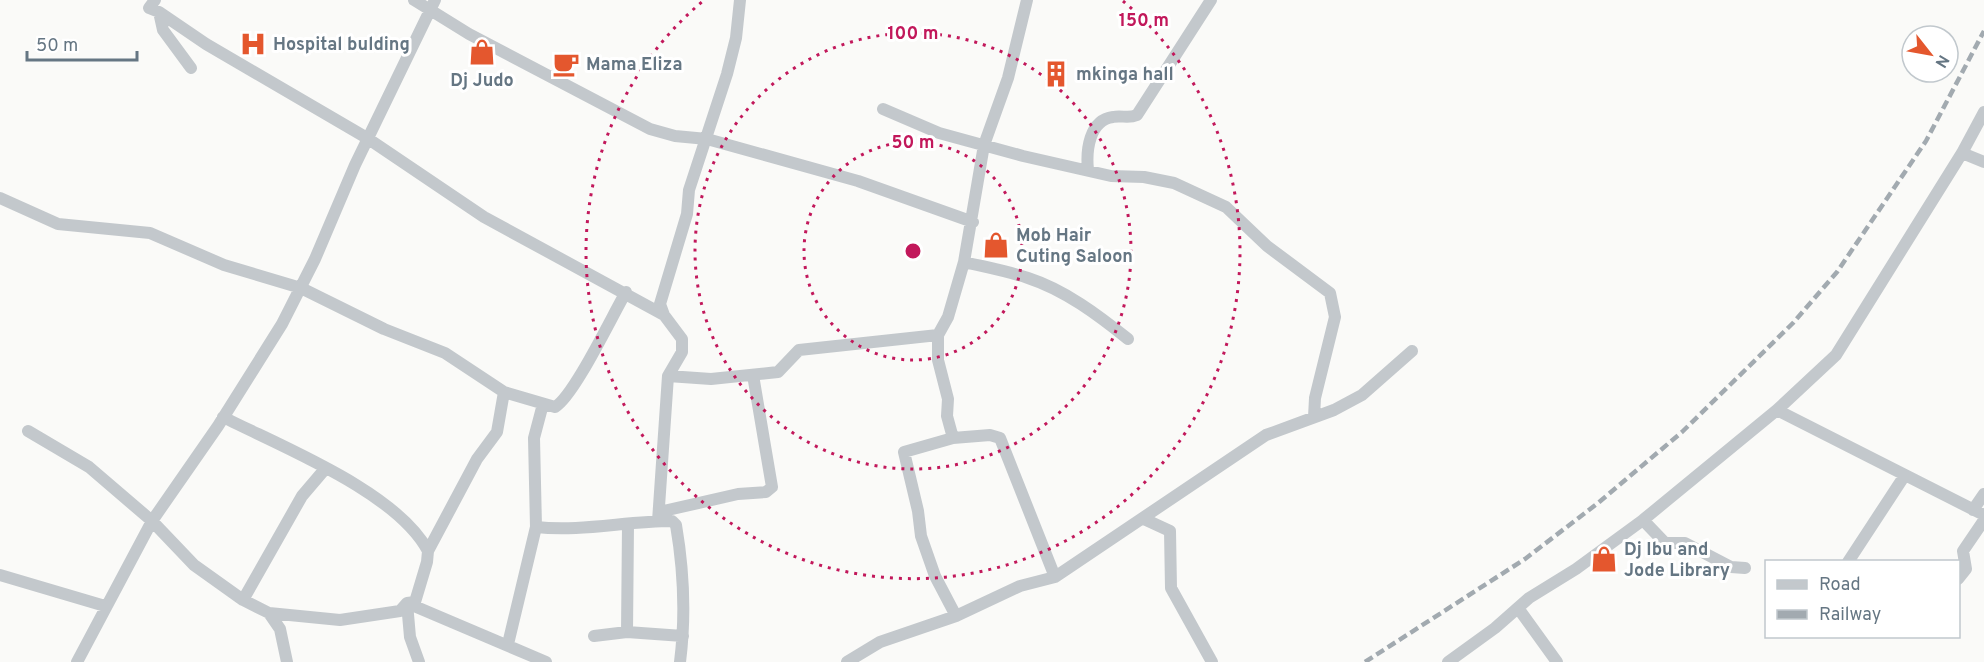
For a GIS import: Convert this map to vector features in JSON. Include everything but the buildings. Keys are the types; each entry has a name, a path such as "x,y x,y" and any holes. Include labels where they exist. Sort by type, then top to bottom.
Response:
{"street":[{"path":"414,0 432,5 469,34 650,129 675,136 707,139 858,181 972,222"},
{"path":"658,517 668,376 682,352 682,339 664,315 660,303 680,244 681,230 687,214 689,190 727,74 740,0"},
{"path":"953,438 947,416 948,399 938,360 938,335 948,317 964,262 984,145 1008,78 1027,0"},
{"path":"1088,170 1088,152 1093,132 1099,122 1113,116 1129,118 1137,115 1211,0"},
{"path":"77,662 152,521 223,417 282,324 301,288 367,138 432,5"},
{"path":"157,6 216,49 367,138 484,218 626,292 664,315"},
{"path":"157,6 163,30 191,68"},
{"path":"883,109 939,133 984,145 1111,176 1144,177 1174,183 1226,207 1268,246 1330,293 1335,317 1314,398 1314,417"},
{"path":"1448,662 1529,598 1576,569 1643,520 1777,410 1840,349 1962,153 1984,112"},
{"path":"1962,153 1984,162"},
{"path":"0,198 58,224 150,233 224,265 301,288 384,329 445,353 504,392 555,407 561,404 626,292"},
{"path":"964,262 1030,279 1057,291 1128,339"},
{"path":"668,376 711,379 778,372 799,350 938,335"},
{"path":"847,662 879,642 956,616 1020,586 1055,577 1266,435 1334,410 1362,395 1412,351"},
{"path":"536,527 567,531 600,525 628,525 738,494 766,492 772,487 753,375"},
{"path":"28,431 89,467 152,521 194,565 243,600 269,613 340,620 400,611 407,603 415,602 428,551 477,459 497,432 504,392"},
{"path":"508,644 536,527 534,438 543,404"},
{"path":"1777,410 1978,512 1984,494"},
{"path":"223,417 325,469 404,519 421,538 428,551"},
{"path":"956,616 935,576 921,536 918,511 904,452 953,438 990,435 1000,438 1055,577"},
{"path":"243,600 287,520 325,469"},
{"path":"1849,560 1905,476"},
{"path":"658,517 672,521 676,525 684,569 683,636 680,662"},
{"path":"1144,519 1170,531 1171,588 1212,662"},
{"path":"1643,520 1665,543 1685,543 1731,567 1746,568"},
{"path":"1960,578 1966,569 1963,551 1984,520"},
{"path":"627,632 628,525"},
{"path":"0,575 105,606"},
{"path":"407,603 441,620 508,644 546,662"},
{"path":"407,603 410,637 419,662"},
{"path":"1518,608 1557,662"},
{"path":"269,613 280,630 287,662"},
{"path":"594,636 627,632 683,636"}],"railway":[{"path":"1365,662 1525,559 1598,503 1682,432 1793,323 1837,272 1926,141 1984,31"}],"place":[{"name":"Hospital bulding","path":"253,44"},
{"name":"Dj Judo","path":"482,52"},
{"name":"Mama Eliza","path":"566,64"},
{"name":"mkinga hall","path":"1056,74"},
{"name":"Mob Hair Cuting Saloon","path":"996,245"},
{"name":"Dj Ibu and Jode Library","path":"1604,559"}]}
